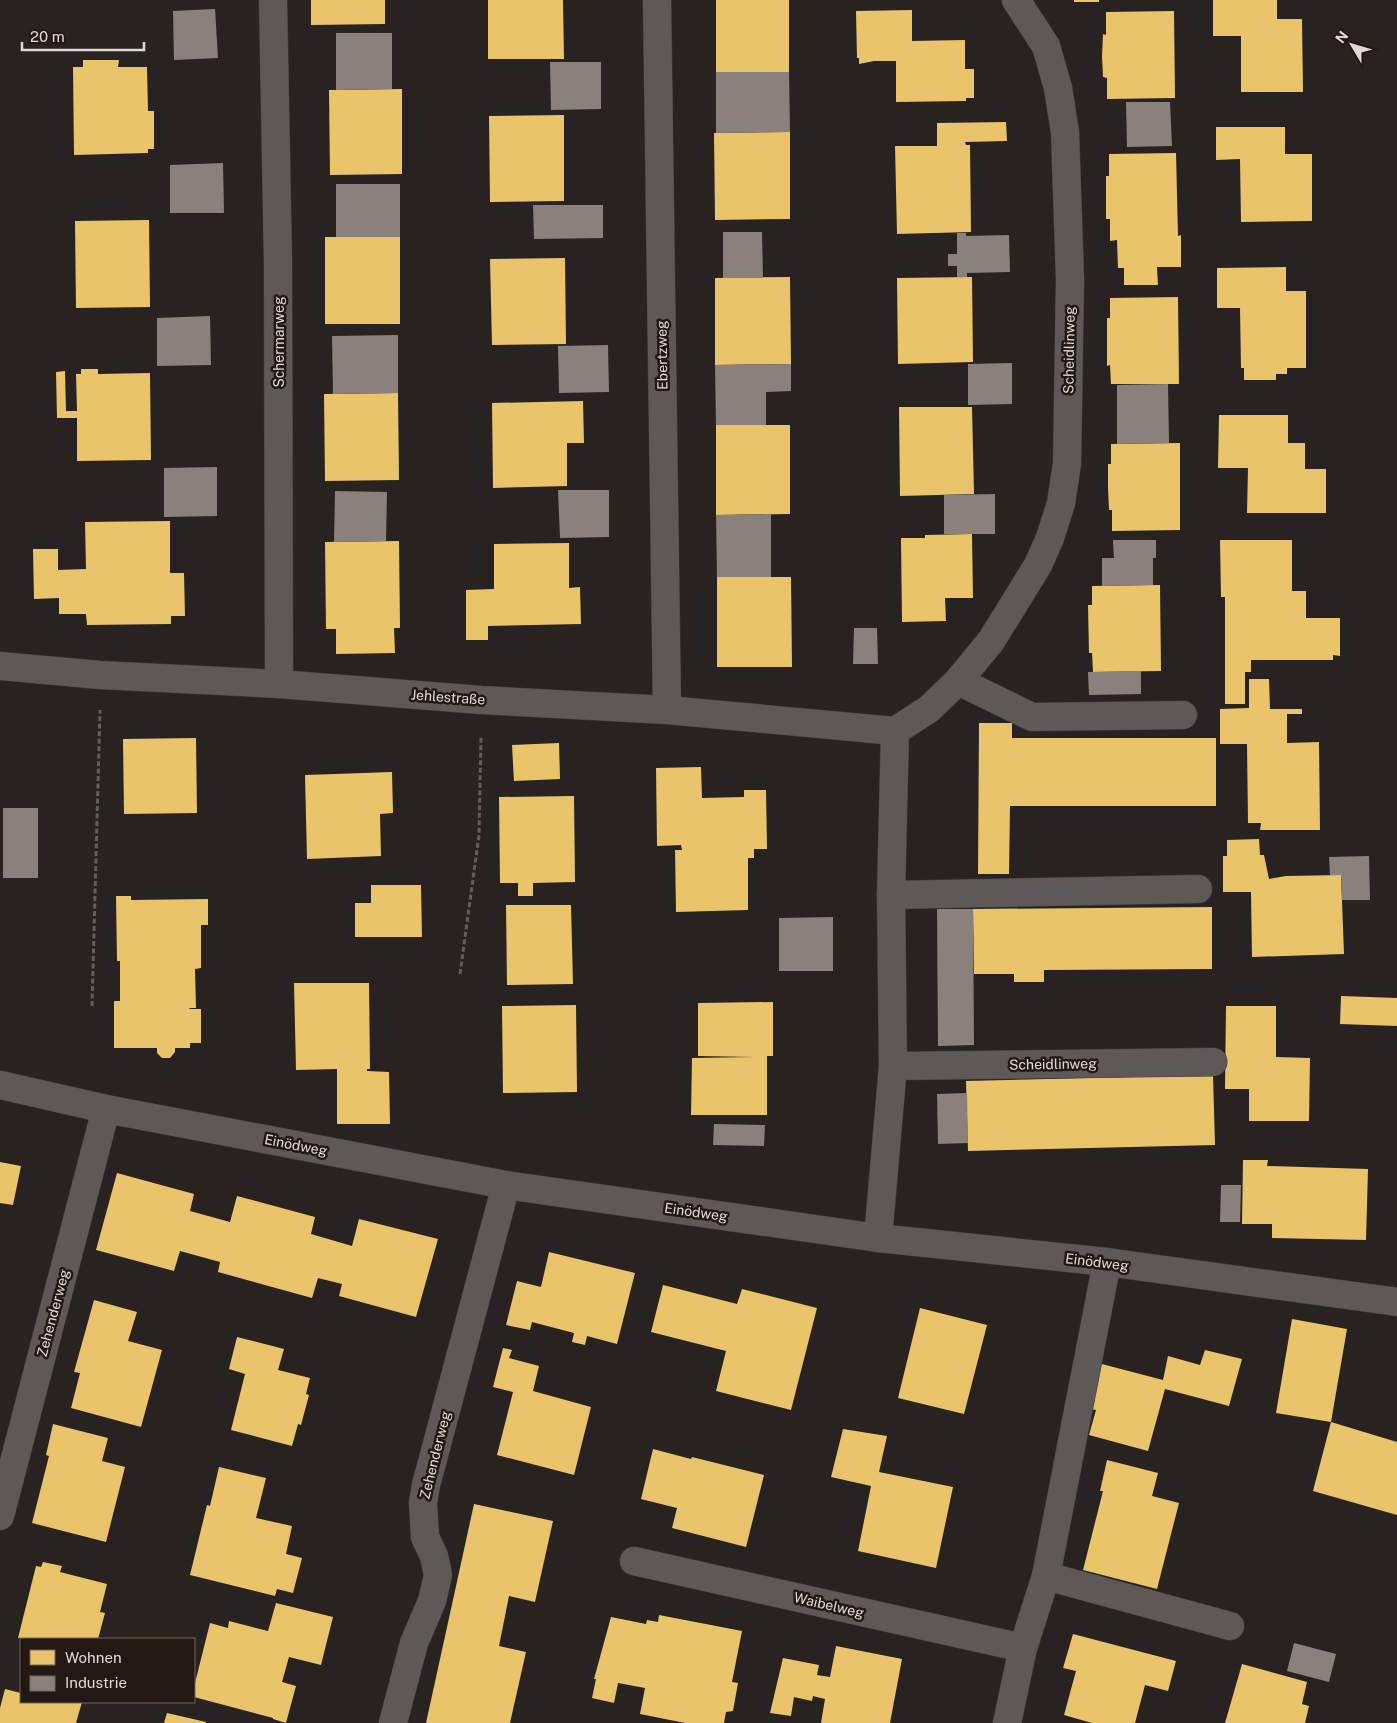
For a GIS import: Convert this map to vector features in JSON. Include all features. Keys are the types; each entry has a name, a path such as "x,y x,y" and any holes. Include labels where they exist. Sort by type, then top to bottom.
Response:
{"street":[{"name":"Schermarweg","path":"273,0 278,263 279,684"},
{"name":"Ebertzweg","path":"658,0 667,710"},
{"name":"Scheidlinweg","path":"895,731 929,709 958,681 991,641 1038,565 1050,538 1061,503 1067,464 1070,280 1065,132 1058,88 1046,46 1016,0"},
{"name":"Jehlestraße","path":"0,666 100,675 279,684 481,700 667,710 895,731"},
{"path":"958,681 1032,717 1183,715"},
{"path":"878,1238 893,1066 891,895 895,731"},
{"path":"891,895 1198,889"},
{"name":"Scheidlinweg","path":"893,1066 1214,1062"},
{"name":"Einödweg","path":"0,1085 106,1109 506,1184 878,1238 1107,1262 1397,1302"},
{"name":"Zehenderweg","path":"0,1516 106,1109"},
{"name":"Zehenderweg","path":"393,1723 414,1644 432,1600 438,1575 434,1556 425,1537 423,1503 426,1485 506,1184"},
{"path":"1008,1723 1023,1648 1046,1576 1107,1262"},
{"name":"Waibelweg","path":"634,1561 1023,1648"},
{"path":"1046,1576 1230,1626"}],"path":[{"path":"92,1006 100,675"},
{"path":"460,974 479,834 481,700"}],"building: Wohnen":[{"path":"311,0 385,0 385,24 311,25"},
{"path":"488,0 563,0 564,59 488,59"},
{"path":"716,0 789,0 789,72 716,72"},
{"path":"1074,0 1099,0 1099,2 1074,2"},
{"path":"1213,0 1277,0 1277,19 1302,19 1303,92 1241,92 1241,36 1213,36"},
{"path":"912,10 912,41 965,40 965,69 974,69 974,98 966,98 966,101 896,102 896,61 874,61 859,64 859,58 857,58 856,11"},
{"path":"1174,11 1175,98 1107,99 1107,78 1103,77 1102,56 1103,34 1106,35 1106,12"},
{"path":"83,60 119,60 118,67 147,67 148,111 154,111 154,149 148,149 148,153 74,155 73,67 83,67"},
{"path":"402,89 402,174 330,175 329,90"},
{"path":"564,115 564,201 490,202 489,116"},
{"path":"1006,122 1007,141 965,142 966,145 970,145 971,232 897,234 895,146 937,146 937,123"},
{"path":"1216,127 1285,127 1285,154 1312,154 1312,221 1241,222 1240,159 1216,160"},
{"path":"790,132 790,219 715,220 714,133"},
{"path":"1176,153 1178,236 1181,235 1181,267 1157,267 1158,285 1124,285 1124,268 1118,268 1117,240 1110,241 1110,219 1106,219 1106,176 1109,176 1109,154"},
{"path":"149,220 150,307 76,308 75,221"},
{"path":"325,237 400,237 400,324 325,324"},
{"path":"565,258 566,344 492,345 490,259"},
{"path":"1286,267 1286,291 1306,291 1306,368 1287,368 1287,374 1276,374 1276,380 1244,380 1244,368 1241,368 1240,308 1217,308 1217,268"},
{"path":"790,277 791,364 715,365 715,278"},
{"path":"972,277 973,362 898,364 897,278"},
{"path":"1178,297 1179,384 1111,384 1110,365 1107,366 1107,318 1110,318 1110,298"},
{"path":"81,369 98,369 98,374 150,373 151,460 77,461 77,418 57,418 56,372 65,371 66,411 77,411 76,374 81,374"},
{"path":"398,393 399,480 325,481 324,394"},
{"path":"583,401 584,443 567,443 567,486 493,488 492,403"},
{"path":"899,407 972,407 974,494 900,496"},
{"path":"1219,415 1288,415 1288,443 1305,443 1305,469 1326,469 1326,513 1247,513 1248,468 1218,468"},
{"path":"716,425 790,425 790,514 716,515"},
{"path":"1180,443 1180,530 1112,531 1112,510 1109,510 1108,487 1108,464 1111,464 1111,444"},
{"path":"170,521 170,573 184,573 185,616 171,616 171,624 87,625 86,614 59,614 59,598 34,599 33,549 58,549 58,570 86,569 85,522"},
{"path":"972,534 973,598 945,598 946,621 902,622 901,538 925,538 925,535"},
{"path":"1220,540 1292,540 1292,591 1306,591 1306,618 1340,618 1340,656 1333,655 1333,660 1251,660 1251,672 1245,672 1245,704 1225,704 1225,597 1221,597"},
{"path":"399,541 400,628 394,628 395,653 336,654 336,629 326,629 325,542"},
{"path":"569,543 569,588 580,587 581,624 488,626 488,640 466,640 466,590 494,589 494,544"},
{"path":"717,577 791,577 792,667 717,667"},
{"path":"1160,585 1161,671 1093,672 1092,653 1089,653 1088,605 1092,605 1092,586"},
{"path":"1249,679 1269,679 1270,709 1302,709 1302,714 1287,714 1287,743 1319,742 1320,830 1260,830 1261,823 1248,823 1247,744 1220,744 1220,709 1249,708"},
{"path":"979,723 1012,723 1012,738 1216,738 1216,806 1010,806 1009,874 978,874"},
{"path":"196,738 197,813 124,814 123,739"},
{"path":"559,743 560,779 514,781 512,745"},
{"path":"701,767 702,798 744,797 744,790 766,790 767,849 754,849 754,858 748,858 748,910 676,912 675,850 682,850 681,845 657,846 656,768"},
{"path":"392,772 393,813 380,814 381,856 307,859 305,775"},
{"path":"574,796 575,882 533,883 533,896 518,896 518,883 500,883 499,797"},
{"path":"1259,839 1260,855 1264,855 1269,879 1286,876 1341,875 1344,954 1252,957 1251,892 1223,892 1223,856 1227,856 1227,840"},
{"path":"371,885 421,885 422,937 355,937 355,903 371,903"},
{"path":"116,896 131,896 131,900 208,899 208,925 201,925 201,968 195,969 196,1008 189,1009 201,1009 201,1043 190,1043 190,1048 175,1048 175,1052 170,1058 162,1058 157,1053 157,1048 114,1048 114,1001 120,1001 120,961 117,961"},
{"path":"506,905 571,905 573,984 507,985"},
{"path":"1212,907 1212,969 1044,970 1044,982 1014,982 1014,974 974,974 973,909"},
{"path":"294,983 369,983 370,1069 367,1069 367,1071 389,1072 390,1124 337,1124 337,1069 296,1070"},
{"path":"1341,996 1397,998 1397,1026 1340,1024"},
{"path":"773,1002 773,1056 767,1056 767,1115 691,1115 692,1058 754,1057 698,1056 698,1003"},
{"path":"576,1005 577,1092 503,1093 502,1006"},
{"path":"1226,1006 1276,1006 1276,1057 1310,1058 1309,1121 1249,1121 1249,1089 1225,1089"},
{"path":"1213,1075 1215,1145 968,1151 966,1081"},
{"path":"1243,1160 1268,1160 1267,1166 1368,1169 1366,1240 1272,1238 1272,1224 1242,1224"},
{"path":"0,1162 21,1166 13,1205 0,1203"},
{"path":"117,1173 194,1194 190,1211 230,1222 237,1196 315,1217 311,1234 352,1246 359,1219 438,1239 416,1317 339,1296 342,1284 318,1278 312,1298 218,1272 220,1262 180,1251 174,1271 96,1250"},
{"path":"549,1252 635,1273 617,1344 587,1336 585,1345 572,1342 574,1333 532,1322 530,1330 506,1325 517,1281 541,1287"},
{"path":"663,1285 737,1304 742,1289 817,1308 791,1410 716,1391 726,1351 651,1332"},
{"path":"94,1300 137,1312 128,1341 162,1350 141,1427 71,1408 80,1373 74,1372"},
{"path":"920,1308 987,1325 964,1414 898,1398"},
{"path":"1292,1319 1347,1329 1331,1422 1276,1413"},
{"path":"237,1337 284,1349 278,1370 310,1378 306,1394 309,1395 301,1425 298,1424 292,1446 231,1430 245,1374 229,1369"},
{"path":"503,1348 512,1350 509,1358 539,1366 533,1391 591,1407 574,1475 497,1455 513,1392 493,1387"},
{"path":"1205,1350 1242,1359 1229,1406 1165,1389 1148,1451 1089,1435 1096,1410 1086,1408 1098,1363 1163,1380 1168,1356 1200,1365"},
{"path":"1331,1422 1397,1442 1397,1515 1313,1491"},
{"path":"53,1424 108,1438 102,1461 125,1467 106,1542 32,1523 49,1456 46,1455"},
{"path":"843,1429 887,1436 879,1472 953,1487 936,1568 858,1551 871,1486 831,1477"},
{"path":"653,1449 764,1475 746,1547 672,1528 677,1508 641,1499"},
{"path":"1107,1460 1158,1473 1152,1496 1179,1503 1157,1589 1083,1570 1103,1491 1100,1491"},
{"path":"219,1467 266,1478 256,1518 292,1526 286,1554 302,1558 293,1593 277,1589 275,1596 190,1575 207,1505 210,1506"},
{"path":"474,1504 553,1521 535,1602 509,1596 499,1646 526,1652 510,1723 426,1723"},
{"path":"43,1562 62,1566 60,1572 107,1584 100,1612 105,1613 98,1638 18,1638 36,1566 41,1567"},
{"path":"276,1603 333,1617 321,1665 289,1657 282,1682 296,1686 286,1723 195,1697 195,1683 210,1623 228,1628 229,1621 268,1631"},
{"path":"659,1615 742,1631 732,1682 738,1683 733,1711 726,1712 724,1723 685,1723 640,1714 645,1688 618,1683 614,1703 592,1698 596,1679 594,1679 611,1617 646,1624 647,1620 658,1622"},
{"path":"1073,1634 1176,1661 1168,1691 1145,1685 1135,1723 1092,1723 1064,1715 1076,1671 1063,1668"},
{"path":"836,1646 902,1659 890,1723 821,1723 825,1699 813,1696 812,1701 794,1697 791,1716 770,1713 783,1658 819,1665 817,1675 830,1677"},
{"path":"1242,1664 1307,1682 1302,1704 1309,1706 1305,1723 1225,1723"},
{"path":"5,1689 20,1693 20,1703 82,1703 76,1723 0,1723 0,1708"},
{"path":"167,1713 206,1722 206,1723 164,1723"}],"building: Industrie":[{"path":"215,9 218,58 174,60 173,11"},
{"path":"336,33 392,33 392,89 336,90"},
{"path":"550,62 601,62 601,109 551,110"},
{"path":"716,72 789,72 790,132 716,133"},
{"path":"1126,102 1170,102 1172,146 1127,147"},
{"path":"223,163 224,213 170,213 170,165"},
{"path":"336,184 400,184 400,237 336,237"},
{"path":"533,205 603,205 603,238 534,239"},
{"path":"723,232 762,232 763,278 723,278"},
{"path":"957,233 966,233 966,236 1009,235 1010,272 967,273 967,277 957,277 957,266 948,266 948,254 957,254"},
{"path":"210,316 211,365 157,366 157,318"},
{"path":"398,335 398,393 333,394 332,336"},
{"path":"608,345 609,392 559,393 558,346"},
{"path":"1012,363 1012,404 968,405 968,364"},
{"path":"791,364 791,391 766,392 766,425 716,425 715,365"},
{"path":"1168,384 1169,443 1117,444 1117,385"},
{"path":"217,467 217,516 164,517 164,468"},
{"path":"558,490 609,490 609,537 560,538"},
{"path":"335,491 387,492 386,541 334,542"},
{"path":"995,494 995,534 944,534 944,495"},
{"path":"771,514 771,577 717,577 716,515"},
{"path":"1113,540 1156,540 1156,558 1153,558 1153,585 1102,586 1102,558 1114,558"},
{"path":"854,628 877,628 878,664 853,664"},
{"path":"1141,671 1141,694 1089,695 1088,672"},
{"path":"3,808 38,808 38,878 3,878"},
{"path":"1369,856 1370,900 1342,900 1341,875 1330,875 1329,857"},
{"path":"937,909 973,909 974,1045 938,1046"},
{"path":"833,917 833,971 779,971 779,918"},
{"path":"967,1093 968,1143 938,1144 937,1094"},
{"path":"714,1124 765,1125 764,1146 713,1145"},
{"path":"1221,1185 1241,1185 1240,1222 1220,1222"},
{"path":"1294,1643 1336,1654 1329,1682 1287,1671"}]}
